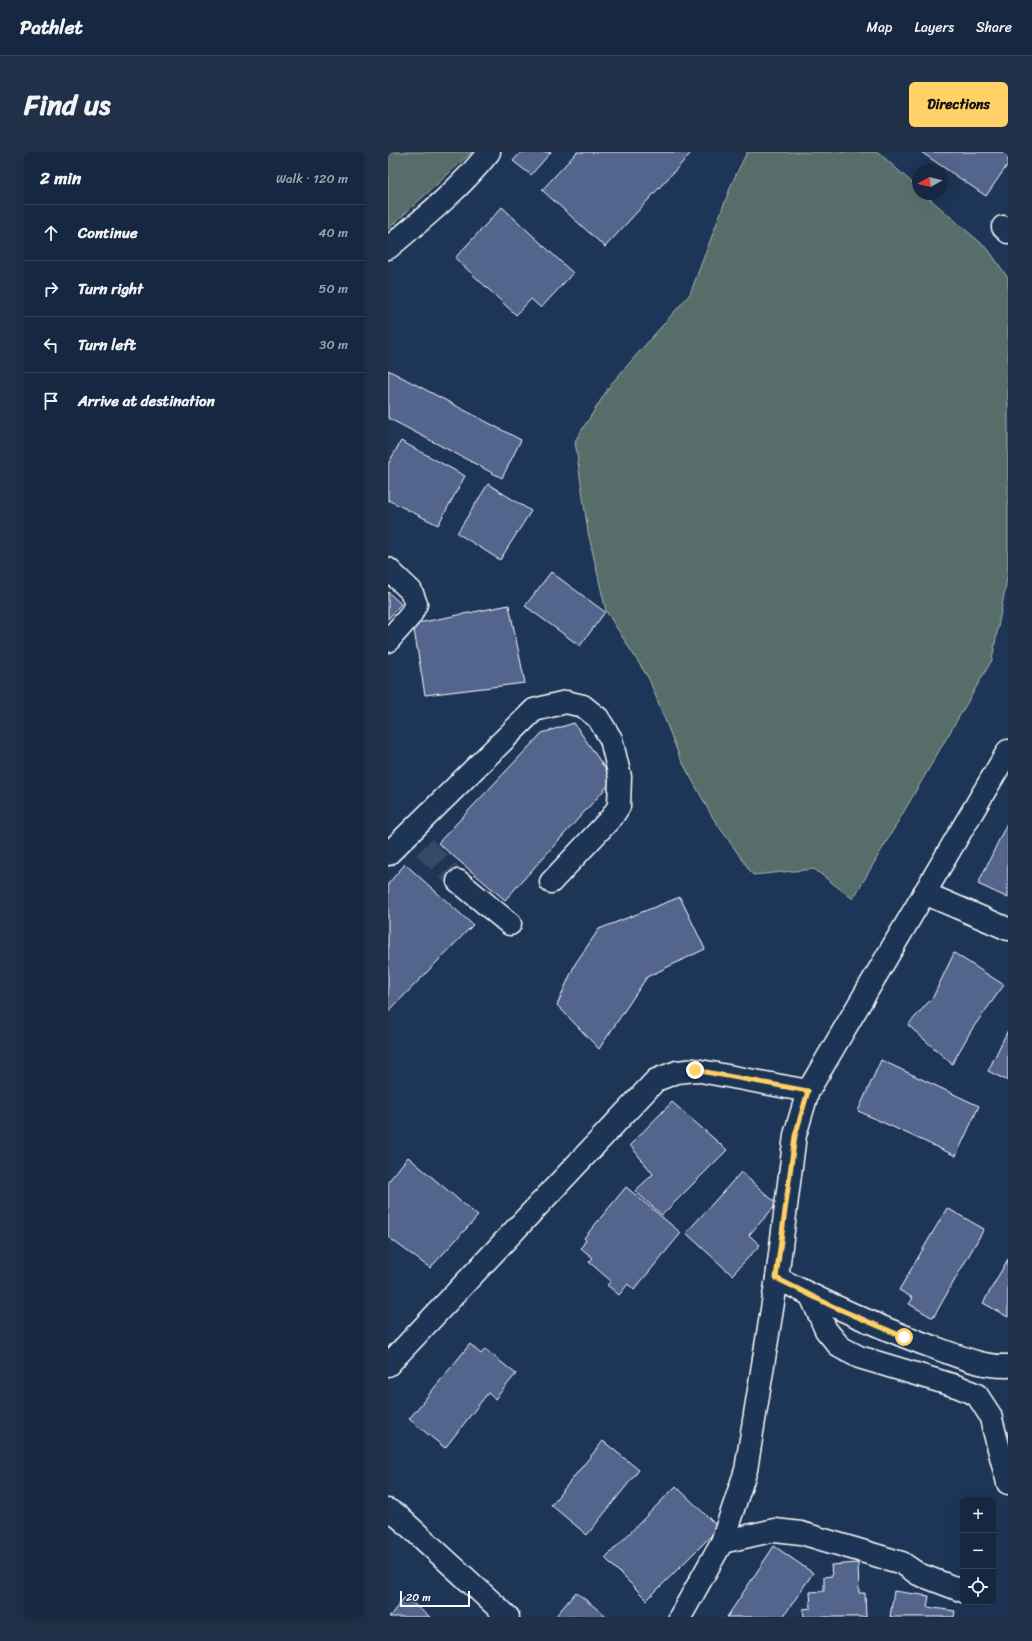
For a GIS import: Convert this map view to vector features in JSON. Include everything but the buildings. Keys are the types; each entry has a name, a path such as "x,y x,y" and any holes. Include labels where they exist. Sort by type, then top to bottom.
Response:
{"street":[{"path":"388,248 442,203 471,176 489,152"},
{"path":"388,569 411,591 416,604 410,616 388,640"},
{"path":"388,854 417,841 534,710 566,702 583,706 598,718 612,738 620,777 618,806 612,817 551,882"},
{"path":"680,1617 722,1542 746,1470 776,1278 795,1136 808,1091 1008,751"},
{"path":"458,881 510,924"},
{"path":"924,894 1008,929"},
{"path":"388,1365 656,1080 678,1072 695,1070 808,1091"},
{"path":"776,1278 811,1296 904,1337 992,1367 1008,1366"},
{"path":"811,1296 826,1330 840,1347 859,1357 959,1387 977,1395 990,1415 1008,1483"},
{"path":"388,1510 403,1521 508,1617"},
{"path":"722,1542 775,1530 801,1532 902,1563 918,1574 960,1590"}],"green space":[{"path":"388,152 472,152 388,229"},
{"path":"747,152 878,152 912,183 912,200 931,200 988,249 1008,278 1008,573 992,660 853,899 814,869 753,875 713,818 680,758 649,679 606,611 588,532 575,441 611,384 690,294 732,183"}],"tunnel":[{"path":"424,847 458,881"}],"route":[{"path":"695,1070 808,1091 795,1136 776,1278 832,1306 904,1337"}]}
